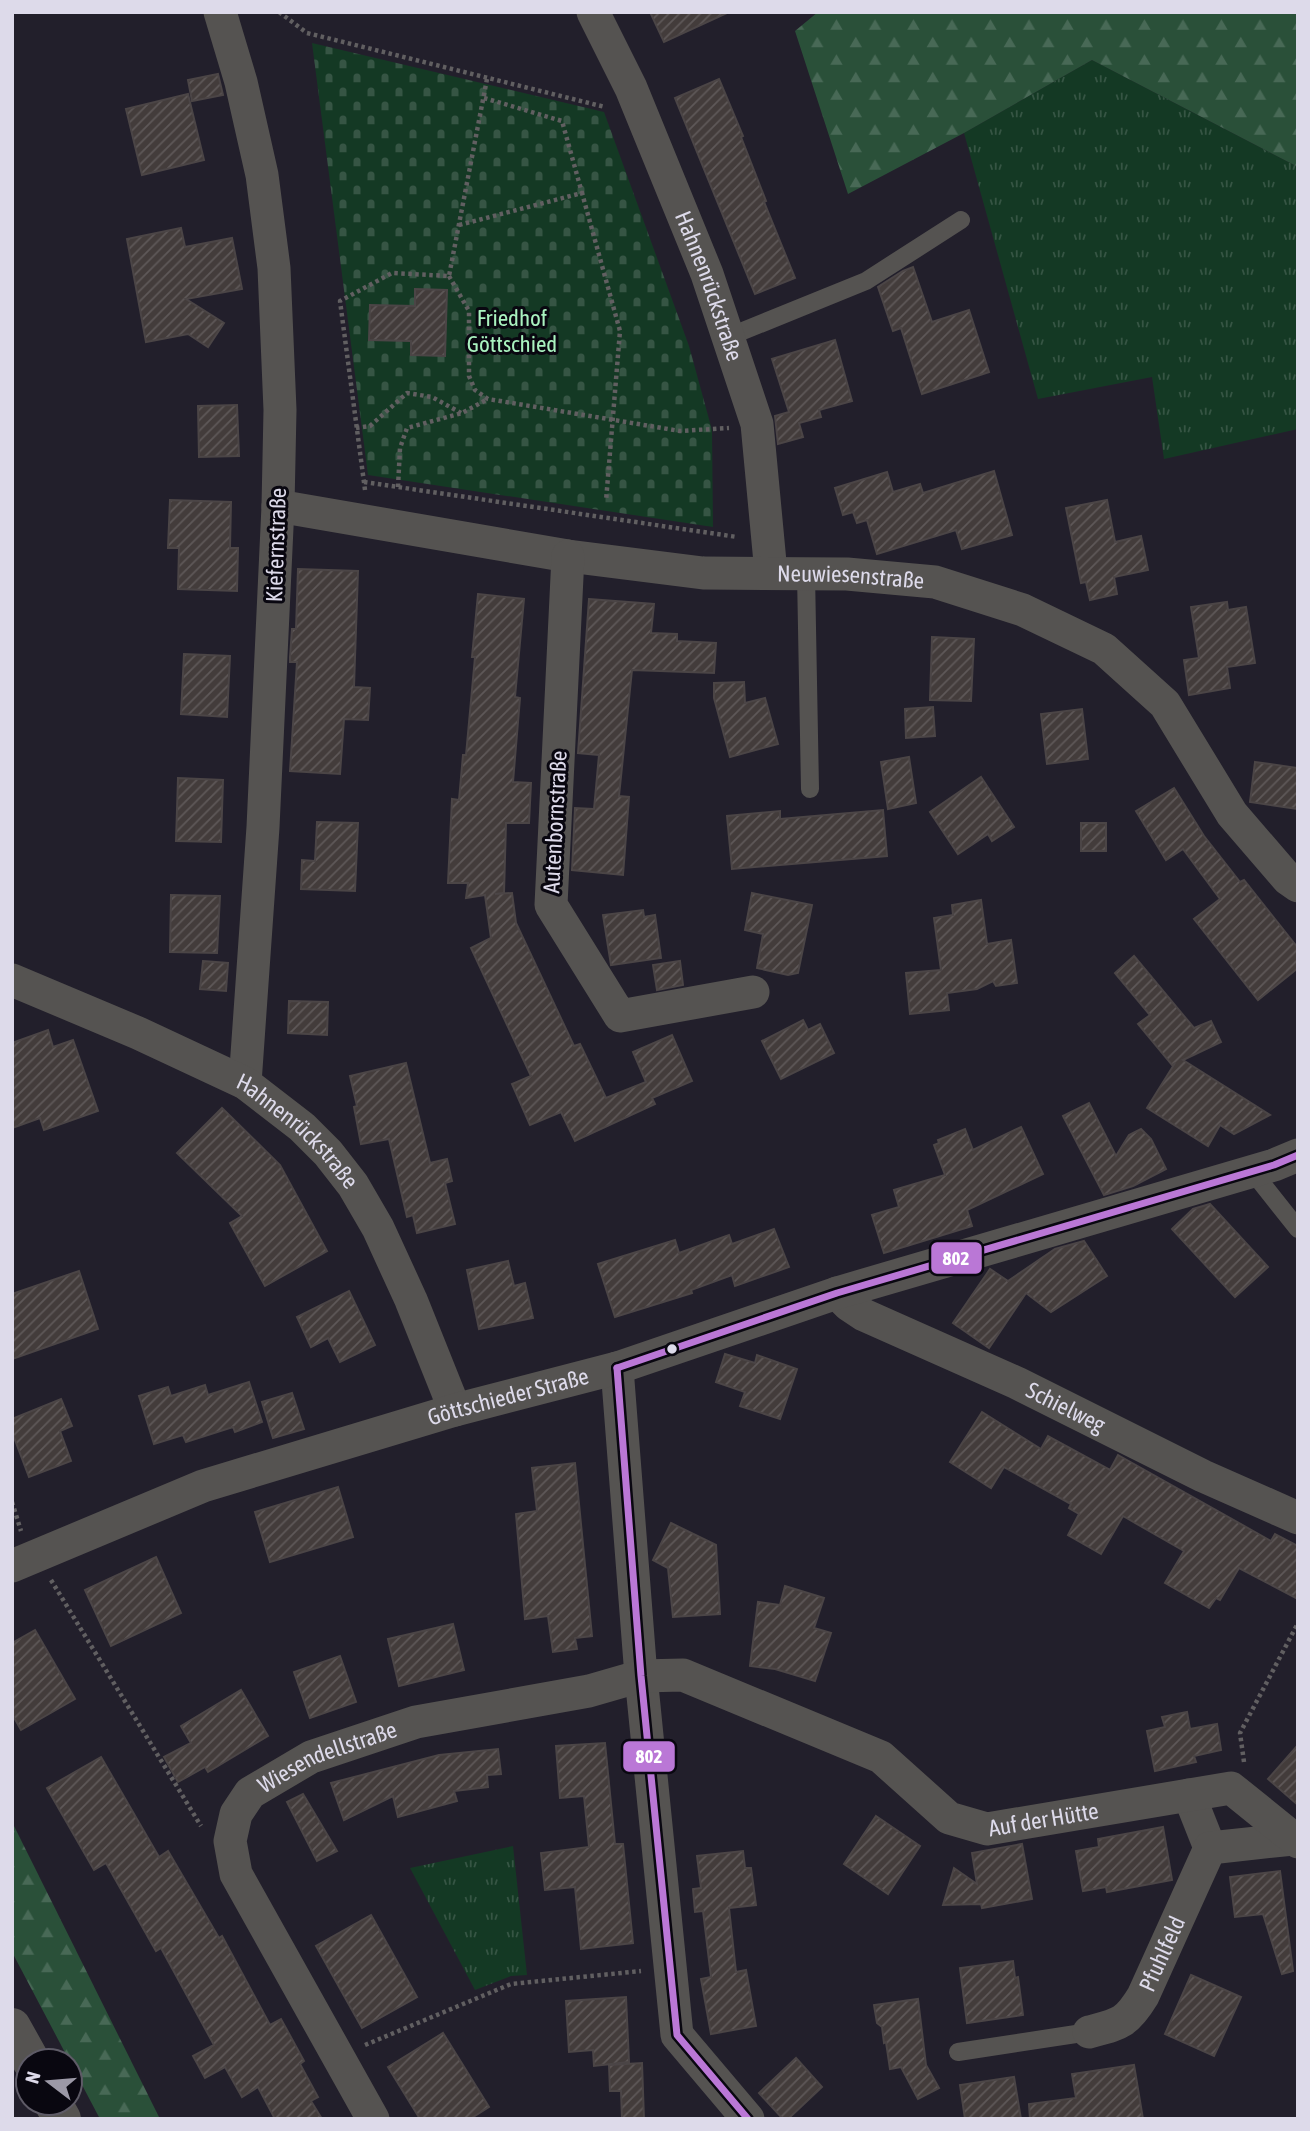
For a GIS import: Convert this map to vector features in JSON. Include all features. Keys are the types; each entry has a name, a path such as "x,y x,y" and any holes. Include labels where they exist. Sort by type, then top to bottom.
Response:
{"street":[{"name":"Kiefernstraße","path":"220,12 241,82 262,175 274,268 280,410 261,864 245,1083"},
{"name":"Hahnenrückstraße","path":"593,12 631,88 707,274 757,424 770,557"},
{"name":"Neuwiesenstraße","path":"278,506 568,556 703,573 770,557 806,574 847,573 935,582 1023,610 1104,649 1165,704 1232,814 1288,879 1298,886"},
{"name":"Autenbornstraße","path":"568,556 551,905 620,1016 753,992"},
{"name":"Hahnenrückstraße","path":"12,980 138,1033 245,1083 302,1127 328,1153 353,1185 378,1228 411,1300 455,1410"},
{"name":"Göttschieder Straße","path":"24,1560 203,1486 455,1410 617,1368 837,1293 1275,1166 1298,1155"},
{"name":"Schielweg","path":"837,1293 864,1315 1017,1383 1203,1476 1298,1518"},
{"path":"617,1368 641,1676 677,2035 748,2119"},
{"name":"Auf der Hütte","path":"641,1676 683,1675 881,1757 949,1818 987,1829 1231,1788 1295,1840"},
{"name":"Wiesendellstraße","path":"373,2119 236,1874 230,1841 236,1814 250,1793 311,1757 416,1722 589,1691 641,1676"},
{"path":"1189,1794 1210,1848 1295,1840"},
{"name":"Pfuhlfeld","path":"1089,2032 1121,2023 1131,2015 1143,1996 1210,1848"},
{"path":"12,2027 23,2047"}],"lane":[{"path":"728,337 866,281 961,220"},
{"path":"806,574 810,789"},
{"path":"1252,1171 1298,1229"},
{"path":"958,2052 1089,2032"}],"path":[{"path":"279,12 307,33 608,108"},
{"path":"487,79 449,276 469,311 469,376 475,390 488,399 680,431 757,424"},
{"path":"484,98 562,121 620,331 606,501"},
{"path":"459,225 582,193"},
{"path":"369,522 340,301 392,273 449,276"},
{"path":"356,428 370,426 407,393 432,397 461,413"},
{"path":"398,487 400,448 407,428 461,413 488,399"},
{"path":"364,482 770,557"},
{"path":"24,1560 200,1825 230,1841"},
{"path":"1240,1733 1298,1623"},
{"path":"337,2056 511,1984 670,1969"}],"green space":[{"path":"818,12 1298,12 1298,167 1092,60 964,133 848,194 795,31"},
{"name":"Friedhof Göttschied","path":"312,43 604,112 689,346 712,430 713,527 368,475"},
{"path":"1092,60 1298,167 1298,429 1164,459 1152,377 1038,399 964,133"},
{"path":"12,1822 160,2119 100,2119 84,2089 84,2047 62,2047 12,1952"},
{"path":"513,1846 527,1975 511,1976 475,1990 410,1868"}],"building":[{"path":"650,12 729,12 664,42"},
{"path":"218,74 223,95 192,101 188,80"},
{"path":"719,79 795,278 755,294 675,98"},
{"path":"188,94 204,160 142,175 126,109"},
{"path":"181,228 185,247 232,238 242,289 186,299 224,323 208,347 188,334 146,342 127,239"},
{"path":"913,267 932,322 969,310 989,372 922,394 901,328 893,331 878,287"},
{"path":"415,289 447,290 445,356 411,355 411,341 369,340 370,305 415,306"},
{"path":"835,340 852,401 819,410 821,417 799,423 803,437 778,444 775,416 789,412 772,359"},
{"path":"237,405 239,456 199,457 198,406"},
{"path":"994,471 1012,535 962,549 956,530 877,554 867,520 857,523 853,512 843,515 835,488 887,472 893,492 920,484 923,493"},
{"path":"170,500 231,502 230,548 238,548 237,591 178,589 179,548 168,548"},
{"path":"1107,500 1115,542 1141,536 1148,570 1114,577 1117,594 1090,600 1086,582 1081,583 1066,508"},
{"path":"298,569 358,571 354,687 370,688 368,720 344,719 340,774 290,771 297,662 290,662 290,657 292,629 296,629"},
{"path":"478,594 524,599 515,697 520,698 513,782 531,783 529,823 506,823 504,893 495,894 512,893 516,923 574,1046 580,1044 606,1098 646,1082 633,1052 672,1035 692,1081 652,1098 655,1104 575,1141 561,1112 530,1125 512,1084 531,1076 471,948 491,938 485,895 466,898 468,883 448,883 452,799 459,800 463,755 466,755"},
{"path":"589,599 654,604 651,633 677,634 677,641 716,643 714,673 632,670 619,796 629,797 623,875 572,870 575,808 594,809 599,755 578,753"},
{"path":"1227,602 1228,610 1246,607 1255,663 1227,667 1230,688 1189,695 1184,660 1199,658 1191,607"},
{"path":"932,637 974,639 971,701 930,700"},
{"path":"184,654 230,656 227,717 181,714"},
{"path":"744,682 745,703 765,698 778,744 730,757 714,698 714,683"},
{"path":"933,707 935,736 906,738 905,709"},
{"path":"1082,709 1088,759 1047,764 1041,714"},
{"path":"909,757 916,803 888,809 881,762"},
{"path":"1255,762 1298,768 1298,809 1250,802"},
{"path":"981,777 1014,827 992,841 988,834 958,854 930,812"},
{"path":"178,778 223,780 221,842 176,841"},
{"path":"1174,788 1204,836 1240,882 1244,880 1298,948 1298,968 1258,1000 1194,919 1220,899 1183,849 1166,860 1136,811"},
{"path":"883,810 887,856 732,869 727,816 780,811 780,819"},
{"path":"317,822 358,823 355,891 301,889 302,860 315,861"},
{"path":"1081,823 1106,823 1106,851 1081,851"},
{"path":"752,893 812,905 798,973 788,975 757,968 763,934 745,930"},
{"path":"171,895 220,896 217,953 170,952"},
{"path":"981,900 987,944 1011,940 1017,983 996,986 993,981 977,989 947,993 949,1010 910,1014 906,973 941,970 934,918 953,915 952,905"},
{"path":"643,910 644,917 655,915 661,958 611,965 603,915"},
{"path":"1134,956 1194,1028 1211,1021 1221,1042 1183,1060 1270,1115 1234,1134 1220,1125 1208,1146 1147,1108 1175,1063 1172,1065 1138,1024 1150,1015 1115,973"},
{"path":"203,961 228,963 226,991 200,989"},
{"path":"680,961 683,985 657,990 653,965"},
{"path":"289,1001 328,1002 327,1035 288,1033"},
{"path":"803,1020 808,1030 820,1024 834,1053 781,1079 762,1041"},
{"path":"48,1030 53,1047 73,1040 98,1111 44,1130 40,1118 12,1128 12,1043"},
{"path":"406,1063 430,1163 447,1159 452,1181 445,1183 455,1224 417,1233 413,1215 407,1217 389,1139 361,1144 354,1107 357,1106 350,1076"},
{"path":"1089,1103 1116,1156 1129,1135 1141,1129 1151,1139 1166,1169 1133,1186 1104,1195 1063,1116"},
{"path":"222,1108 280,1165 327,1251 265,1286 230,1223 242,1216 177,1153"},
{"path":"1021,1127 1043,1174 967,1210 972,1226 884,1253 872,1215 899,1207 894,1190 945,1175 934,1145 939,1143 938,1140 965,1129 973,1150"},
{"path":"1210,1204 1268,1267 1235,1297 1172,1229 1193,1209"},
{"path":"774,1229 789,1267 735,1286 732,1275 691,1290 692,1293 615,1317 598,1264 675,1240 679,1253 729,1235 732,1244"},
{"path":"1084,1241 1107,1276 1051,1312 1026,1293 989,1348 953,1323 990,1269 1008,1281 1055,1249"},
{"path":"508,1261 514,1286 525,1283 533,1318 479,1329 467,1270"},
{"path":"79,1271 98,1329 12,1359 12,1294"},
{"path":"349,1291 375,1345 340,1362 328,1338 311,1347 297,1317"},
{"path":"725,1354 755,1363 757,1355 797,1369 780,1419 740,1406 745,1392 716,1382"},
{"path":"249,1382 262,1422 235,1432 233,1427 186,1442 183,1435 154,1444 139,1396 168,1387 171,1396 205,1385 208,1395"},
{"path":"292,1393 304,1429 273,1438 262,1402"},
{"path":"61,1399 72,1426 60,1431 71,1461 29,1477 12,1432 12,1419"},
{"path":"982,1412 1041,1449 1048,1436 1110,1470 1118,1455 1271,1541 1275,1534 1298,1546 1298,1599 1239,1568 1220,1600 1216,1598 1209,1608 1165,1583 1184,1551 1123,1516 1101,1554 1068,1535 1079,1514 1069,1508 1071,1504 1004,1467 991,1488 950,1462"},
{"path":"575,1463 592,1636 575,1638 577,1649 553,1652 548,1616 525,1619 516,1514 537,1511 532,1468"},
{"path":"338,1487 353,1537 270,1562 255,1512"},
{"path":"671,1523 716,1545 720,1614 673,1617 668,1568 653,1560"},
{"path":"156,1557 181,1613 111,1646 85,1590"},
{"path":"785,1586 824,1598 814,1628 831,1633 815,1681 775,1669 750,1666 758,1602 780,1605"},
{"path":"453,1624 464,1670 399,1686 388,1639"},
{"path":"35,1630 75,1699 21,1730 12,1714 12,1643"},
{"path":"340,1656 356,1702 310,1718 294,1672"},
{"path":"241,1690 268,1736 208,1772 205,1767 178,1782 164,1757 191,1743 181,1726"},
{"path":"1187,1712 1190,1729 1217,1724 1221,1750 1194,1756 1196,1762 1155,1771 1147,1731 1165,1727 1162,1717"},
{"path":"605,1743 615,1844 623,1844 633,1943 581,1949 575,1887 545,1890 541,1853 589,1847 584,1796 560,1798 556,1746"},
{"path":"1298,1745 1298,1805 1268,1779"},
{"path":"498,1749 501,1774 487,1775 488,1787 454,1791 457,1801 398,1817 393,1796 344,1820 331,1783 439,1755"},
{"path":"101,1757 159,1857 168,1851 219,1938 222,1936 270,2025 281,2019 304,2061 300,2064 318,2097 311,2101 322,2119 275,2119 258,2087 242,2097 225,2067 205,2078 193,2056 214,2045 161,1948 156,1951 106,1863 94,1870 47,1788"},
{"path":"303,1794 337,1851 317,1861 287,1802"},
{"path":"876,1816 920,1846 888,1894 844,1864"},
{"path":"1163,1827 1172,1880 1107,1892 1106,1887 1083,1891 1076,1851 1099,1847 1098,1839"},
{"path":"1022,1844 1032,1899 982,1908 981,1904 943,1905 954,1868 977,1884 972,1853"},
{"path":"743,1851 745,1868 751,1868 756,1905 729,1908 736,1972 746,1970 756,2026 711,2034 701,1979 711,1977 703,1911 695,1912 693,1889 701,1888 697,1856"},
{"path":"1280,1871 1293,1971 1282,1974 1263,1914 1235,1917 1230,1877"},
{"path":"371,1915 417,1997 362,2028 316,1946"},
{"path":"1013,1961 1023,2015 967,2023 960,1968"},
{"path":"1191,1975 1241,1997 1214,2056 1165,2034"},
{"path":"626,1997 629,2062 594,2066 593,2050 569,2052 566,2001"},
{"path":"918,1999 926,2065 939,2088 918,2099 901,2067 890,2069 886,2042 884,2043 882,2027 877,2023 874,2005"},
{"path":"443,2033 489,2107 470,2119 420,2119 388,2067"},
{"path":"796,2058 822,2087 788,2119 783,2119 759,2093"},
{"path":"642,2063 644,2119 622,2119 621,2091 610,2091 609,2065"},
{"path":"1134,2065 1143,2119 1030,2119 1029,2104 1076,2098 1072,2074"},
{"path":"1014,2077 1021,2119 965,2119 960,2085"}],"transit line":[{"name":"802","path":"617,1368 837,1293 1274,1165 1298,1155"},
{"name":"802","path":"617,1368 641,1676 677,2035 748,2119"}]}
